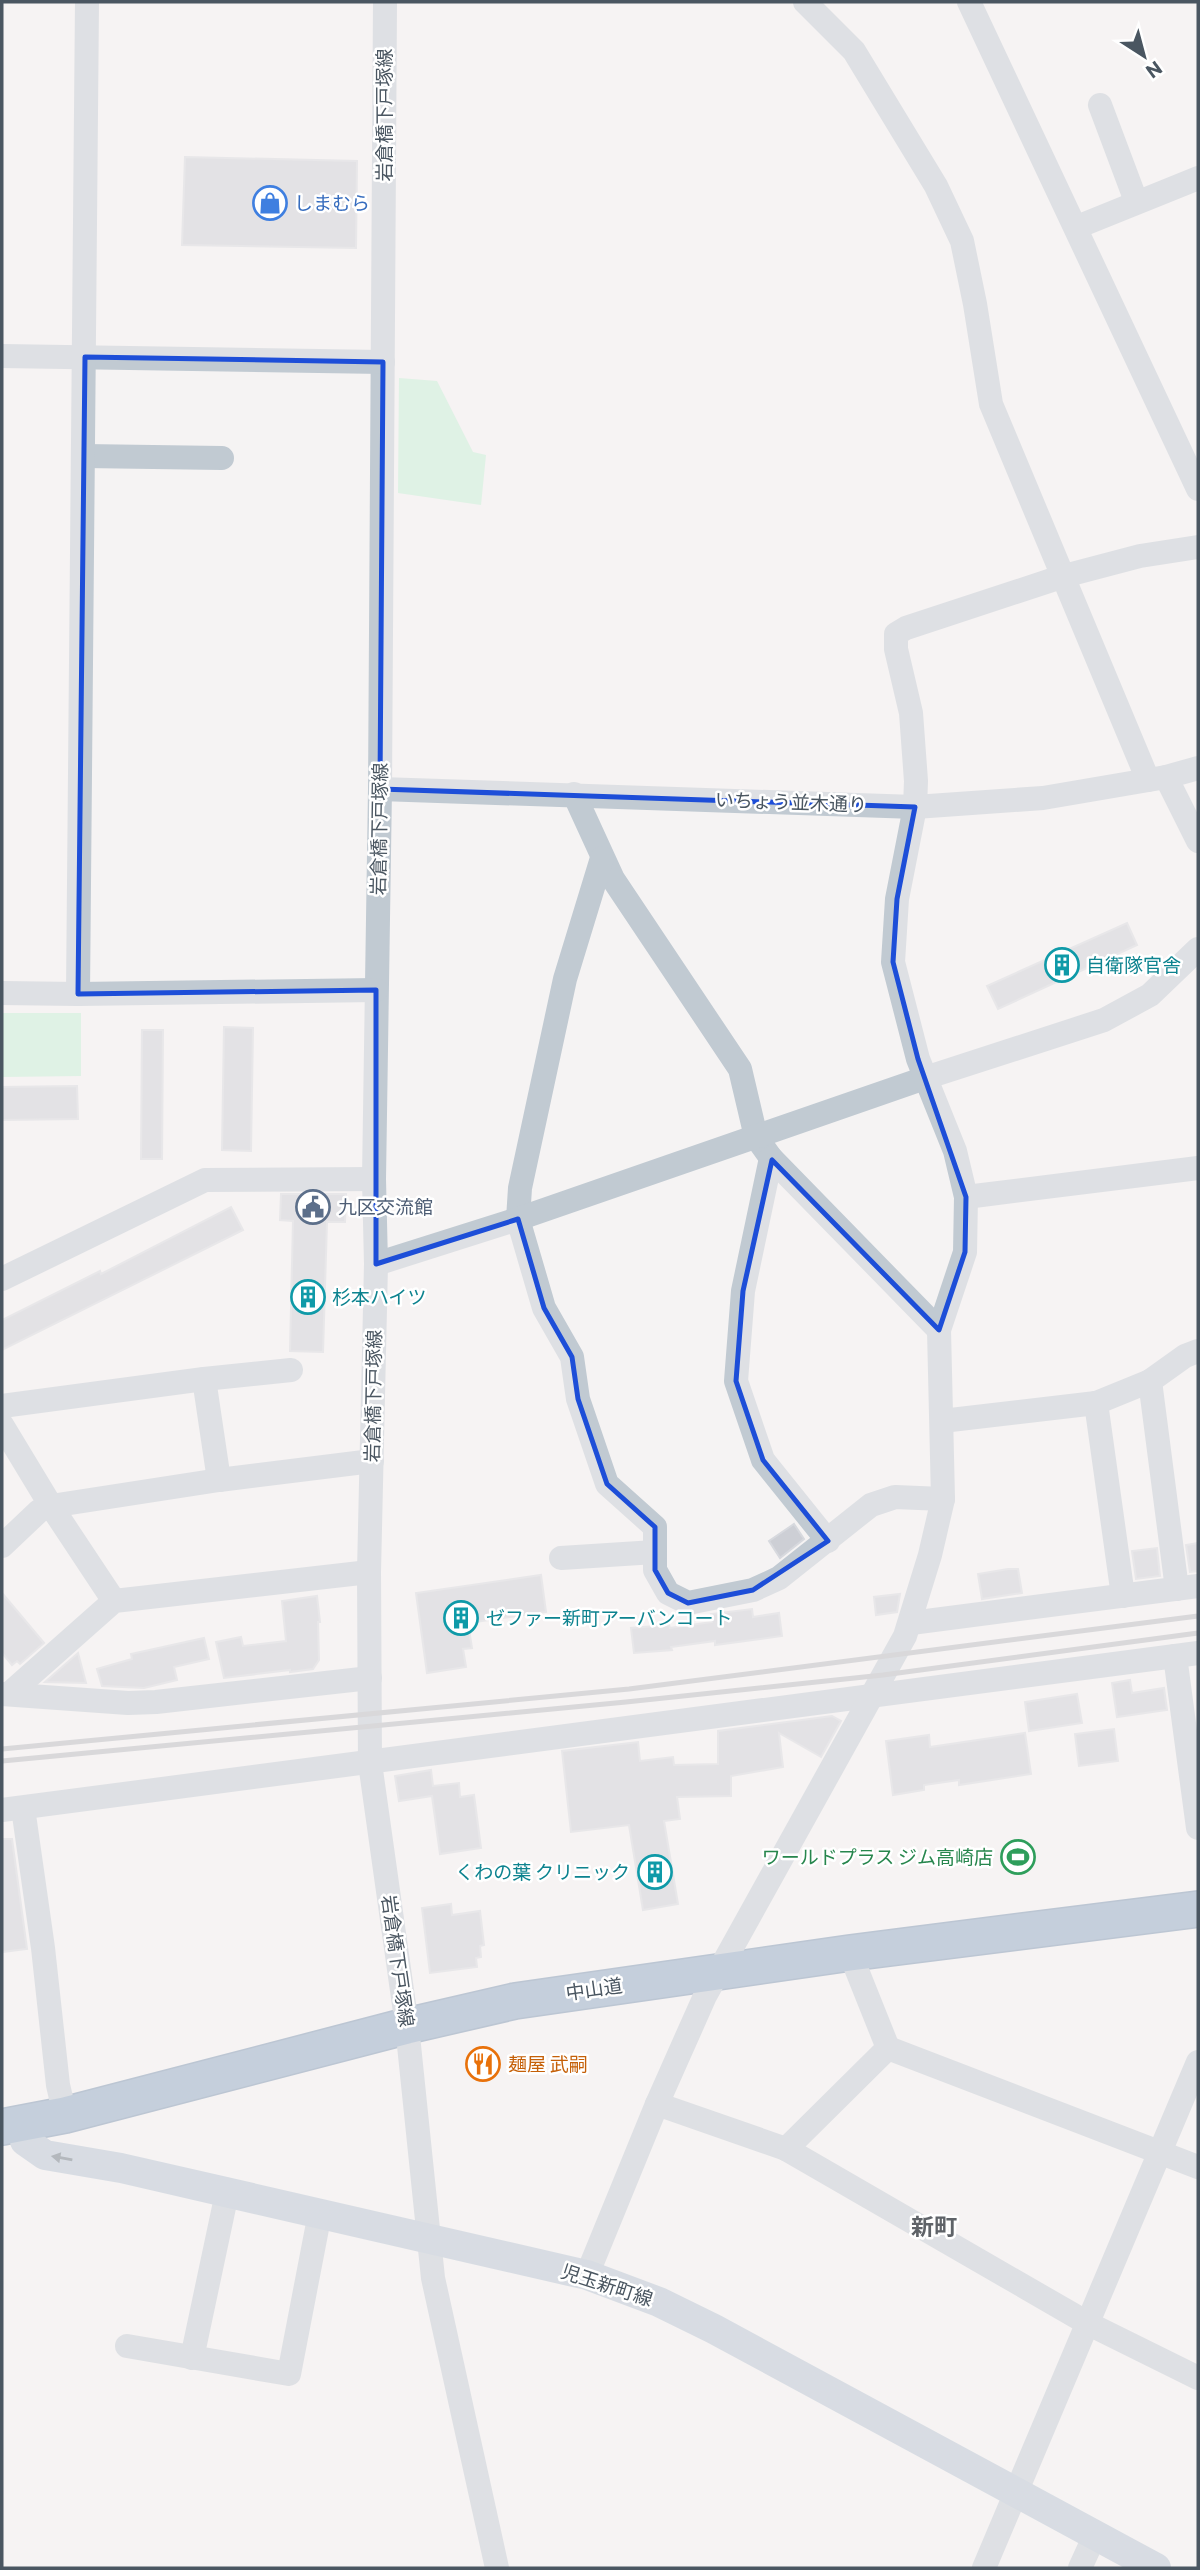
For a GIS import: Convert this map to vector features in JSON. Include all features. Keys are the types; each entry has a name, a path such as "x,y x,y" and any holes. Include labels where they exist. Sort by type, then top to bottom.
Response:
{"highway":[{"name":"中山道","path":"12,2126 65,2115 407,2026 556,1994 1198,1909"}],"main road":[{"name":"児玉新町線","path":"12,2126 34,2150 45,2155 121,2168 587,2275 659,2302 714,2329 1156,2568"}],"street":[{"path":"78,994 87,2"},
{"name":"岩倉橋下戸塚線","path":"384,2 380,789 374,1179 376,1264 369,1572 370,1763 407,2026 427,2239 438,2307 497,2568"},
{"path":"805,2 855,51 936,186 957,230 975,304 991,404 1063,576 1157,779 1198,841"},
{"path":"969,2 1198,489"},
{"path":"1100,105 1136,201"},
{"path":"1077,227 1198,178"},
{"path":"2,356 383,362"},
{"path":"84,456 222,458"},
{"path":"587,2275 657,2104 719,1972 911,1623 943,1499 939,1330 965,1252 966,1197 954,1151 925,1078 893,961 897,899 915,807 916,781 911,713 896,634 906,628 1063,576 1140,556 1198,547"},
{"name":"いちょう並木通り","path":"380,789 915,807 1043,798 1157,779 1198,768"},
{"path":"574,794 613,879 740,1069 756,1137 771,1158 939,1330"},
{"path":"602,858 565,979 520,1188 518,1219 544,1308 572,1357 578,1399 607,1484 655,1527 655,1570 668,1593 688,1603 753,1590 779,1578 871,1505 895,1497 943,1499"},
{"path":"376,1264 518,1219 925,1078 1104,1020 1150,995 1198,949"},
{"path":"2,993 376,990"},
{"path":"771,1158 743,1291 736,1381 763,1460 828,1541"},
{"path":"966,1197 1198,1168"},
{"path":"2,1279 205,1181 374,1179"},
{"path":"942,1421 1096,1403 1150,1381 1185,1356 1198,1351"},
{"path":"2,1406 204,1378 291,1370"},
{"path":"204,1378 219,1480"},
{"path":"911,1623 1188,1587 1150,1381"},
{"path":"1096,1403 1123,1596"},
{"path":"2,1424 51,1506 114,1601"},
{"path":"2,1546 39,1511 51,1506 219,1480 372,1461"},
{"path":"561,1558 655,1552"},
{"path":"6,1694 114,1601 369,1572"},
{"path":"65,2115 58,2085 43,1948 13,1809 1187,1654 1198,1828"},
{"path":"6,1694 128,1703 156,1702 370,1678"},
{"path":"850,1953 888,2048 1198,2167"},
{"path":"786,2149 888,2048"},
{"path":"984,2568 1198,2062"},
{"path":"657,2104 786,2149 1089,2324 1198,2378"},
{"path":"192,2358 227,2193"},
{"path":"127,2346 289,2374 320,2213"},
{"path":"1080,2568 1095,2535"}],"highlighted area":[{"path":"85,357 383,362 380,789 915,807 897,899 893,962 918,1059 966,1197 965,1252 939,1330 772,1160 743,1291 736,1381 763,1460 828,1541 753,1590 688,1603 668,1593 655,1570 655,1527 607,1484 578,1399 572,1357 544,1308 518,1219 376,1264 376,990 78,994"}],"green space":[{"path":"399,378 437,381 473,452 486,455 481,505 398,493"},
{"path":"2,1013 81,1013 81,1076 2,1077"}],"building":[{"name":"しまむら","path":"185,157 357,161 356,248 182,245"},
{"name":"自衛隊官舎","path":"1127,923 1137,945 998,1009 987,986"},
{"path":"224,1027 253,1028 251,1151 222,1150"},
{"path":"142,1030 163,1030 162,1159 141,1159"},
{"path":"77,1086 78,1119 2,1120 2,1087"},
{"path":"281,1194 346,1194 345,1222 327,1222 323,1352 290,1351 293,1221 280,1220"},
{"path":"231,1207 243,1230 2,1350 2,1320 100,1271 101,1274"},
{"path":"794,1524 804,1539 780,1558 769,1541"},
{"path":"1198,1543 1198,1571 1190,1572 1186,1545"},
{"path":"1157,1548 1160,1576 1136,1579 1132,1551"},
{"path":"1018,1569 1022,1593 982,1599 978,1574"},
{"name":"ゼファー新町アーバンコート","path":"541,1575 546,1612 468,1623 472,1648 463,1649 466,1667 427,1673 416,1593"},
{"path":"2,1593 44,1643 20,1664 17,1661 12,1665 2,1653"},
{"path":"900,1594 897,1612 876,1615 874,1597"},
{"path":"317,1596 320,1622 319,1660 313,1669 224,1678 216,1642 241,1637 243,1646 286,1641 282,1601"},
{"path":"752,1609 753,1617 779,1613 782,1636 715,1645 715,1641 671,1647 672,1650 634,1653 631,1628 669,1625 670,1628 712,1622 711,1614"},
{"path":"204,1638 209,1659 174,1667 177,1680 144,1688 102,1686 97,1669 132,1659 131,1654"},
{"path":"78,1653 86,1683 45,1682"},
{"path":"1130,1680 1132,1693 1164,1688 1167,1710 1117,1717 1112,1683"},
{"path":"1077,1694 1082,1723 1029,1731 1025,1702"},
{"path":"832,1716 841,1721 821,1757 779,1733 783,1767 731,1776 731,1796 677,1797 680,1819 664,1821 678,1904 643,1910 629,1825 571,1832 562,1751 638,1742 640,1761 673,1757 674,1765 718,1764 718,1731"},
{"path":"1114,1729 1118,1761 1079,1766 1075,1734"},
{"path":"1025,1733 1031,1774 959,1785 959,1780 924,1785 924,1790 893,1795 886,1741 929,1735 930,1747"},
{"path":"431,1770 433,1786 459,1783 460,1797 474,1795 481,1848 440,1854 432,1796 399,1801 395,1776"},
{"path":"2,1839 12,1839 27,1949 2,1952"},
{"path":"451,1904 452,1915 480,1911 484,1945 480,1946 481,1957 476,1958 477,1967 430,1973 422,1908"}],"railway":[{"path":"2,1749 629,1689 1198,1616"},
{"path":"2,1761 883,1675 1198,1633"}],"place":[{"name":"しまむら","path":"270,203"},
{"name":"自衛隊官舎","path":"1062,965"},
{"name":"九区交流館","path":"313,1207"},
{"name":"杉本ハイツ","path":"308,1297"},
{"name":"ゼファー新町アーバンコート","path":"461,1618"},
{"name":"ワールドプラス ジム高崎店","path":"1018,1857"},
{"name":"くわの葉 クリニック","path":"655,1872"},
{"name":"麺屋 武嗣","path":"483,2064"}],"district":[{"name":"新町","path":"934,2227"}]}
